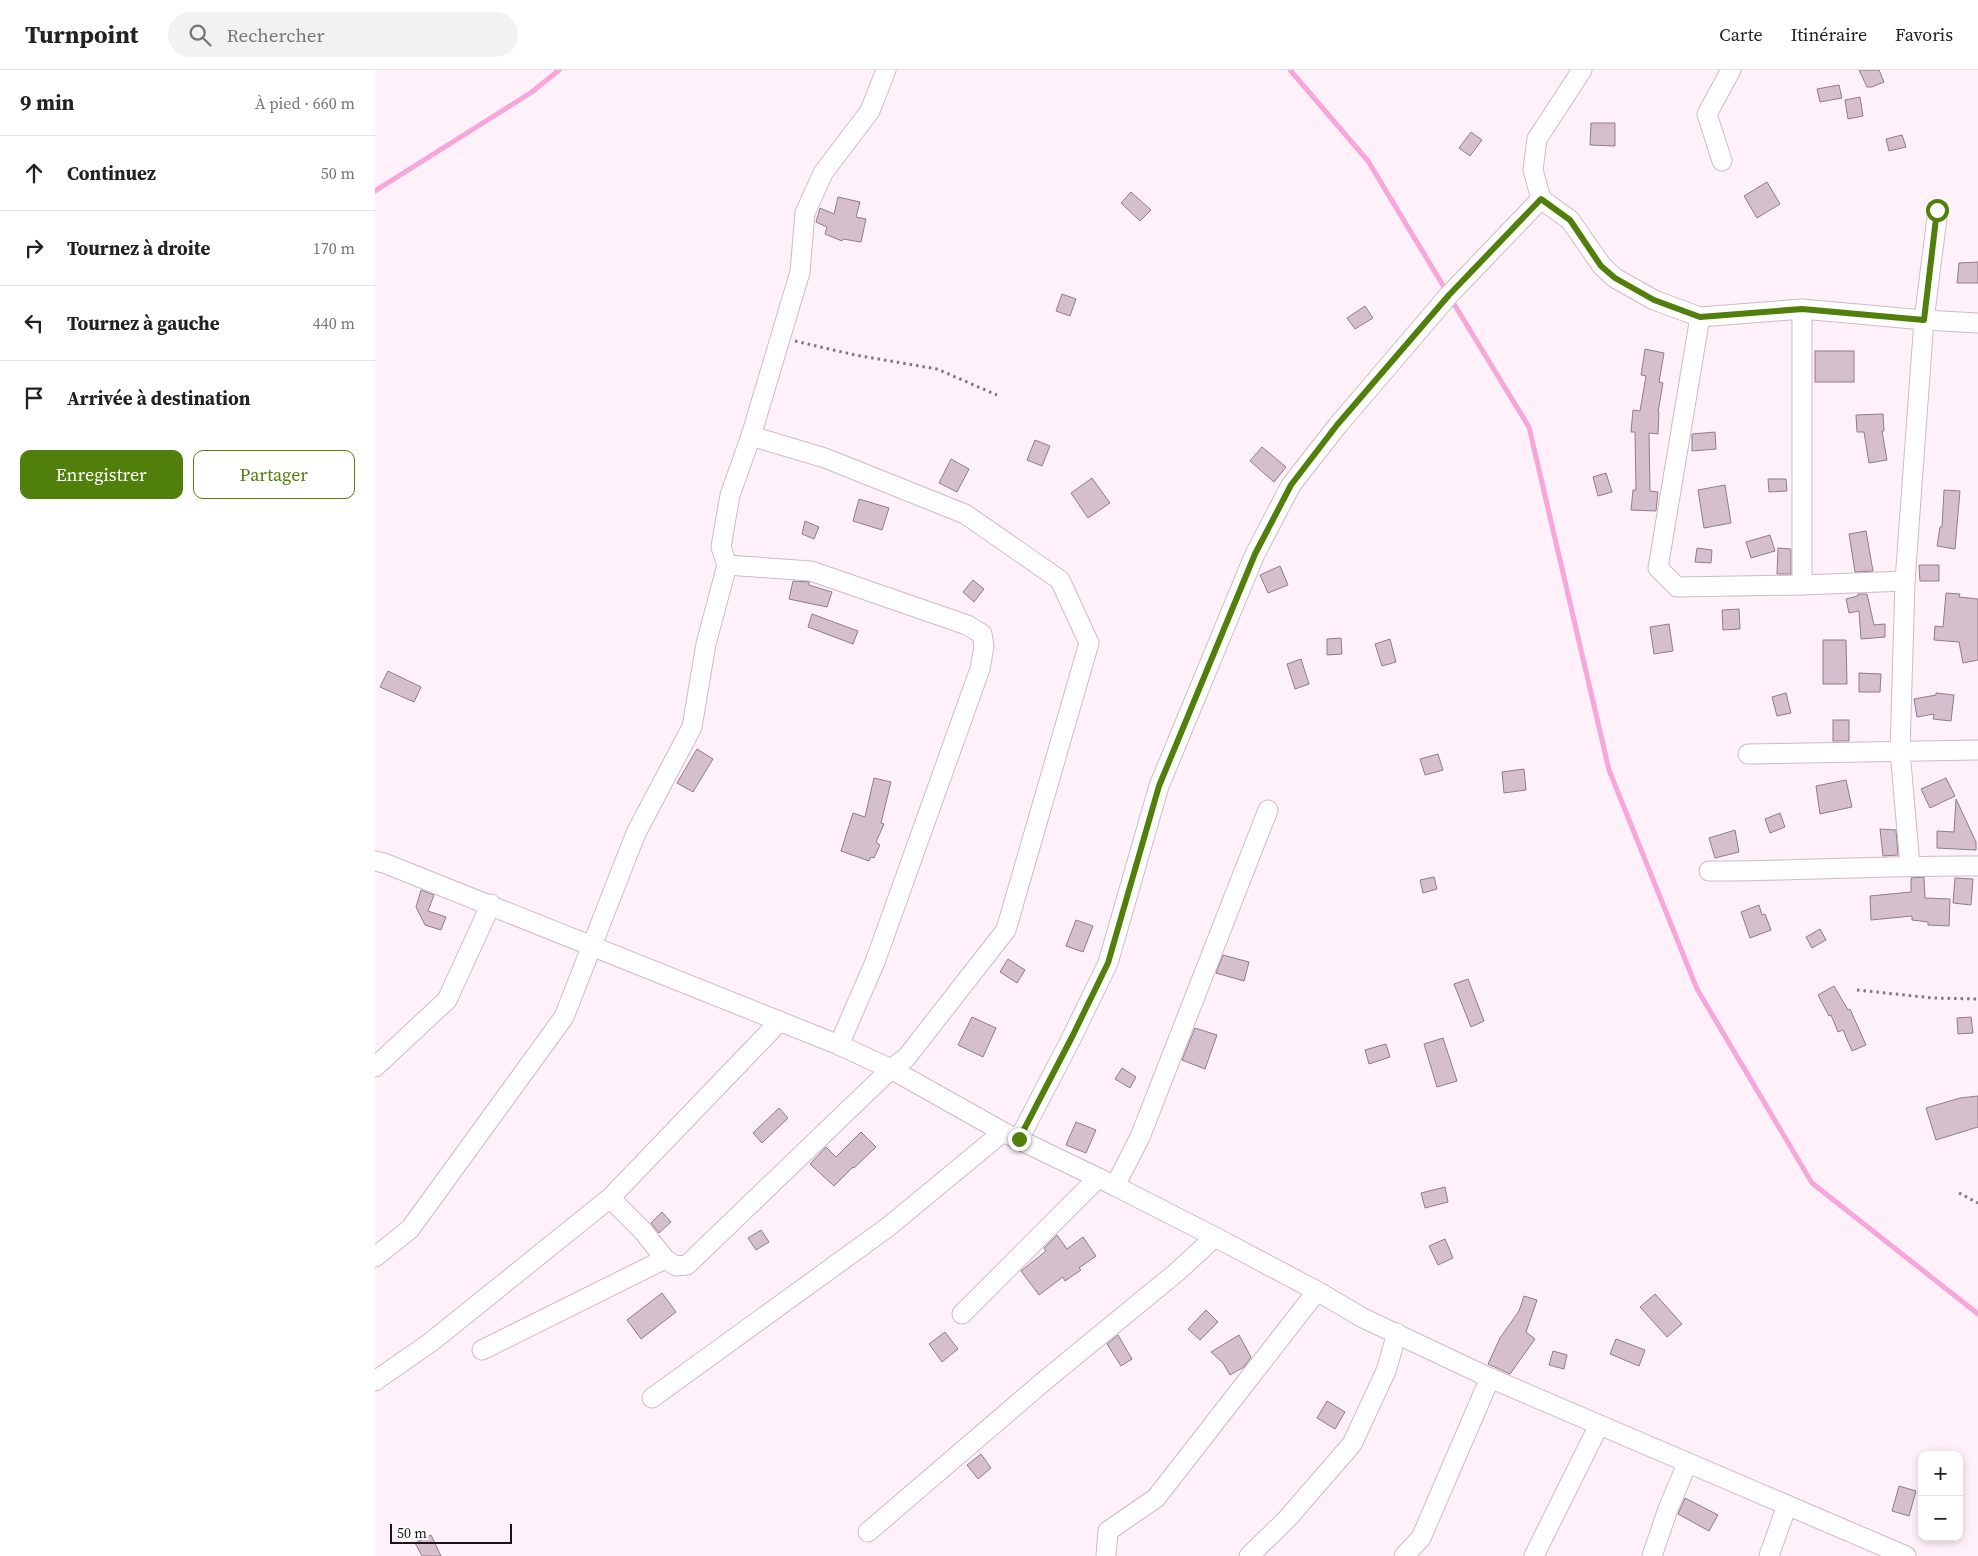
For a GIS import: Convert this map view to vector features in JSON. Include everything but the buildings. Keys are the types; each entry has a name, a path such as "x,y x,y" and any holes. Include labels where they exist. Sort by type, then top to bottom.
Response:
{"street":[{"path":"375,1257 410,1228 565,1018 636,833 692,728 706,644 727,565 721,547 730,495 751,436 800,272 805,214 823,173 870,111 886,70"},
{"path":"1582,70 1537,139 1533,170 1541,199 1570,220 1601,266 1615,278 1654,300 1700,317 1802,309 1978,323"},
{"path":"1722,161 1707,114 1731,70"},
{"path":"652,1398 1011,1136 1072,1037 1108,963 1159,786 1255,554 1291,485 1337,425 1449,295 1541,199"},
{"path":"1910,865 1900,751 1905,581 1924,320 1937,210"},
{"path":"1802,309 1802,586"},
{"path":"1700,317 1657,568 1677,587 1802,586 1905,581"},
{"path":"611,1198 643,1231 665,1258 676,1266 687,1265 891,1068 907,1058 1006,930 1089,643 1060,580 965,514 825,458 751,436"},
{"path":"727,565 811,571 967,625 982,634 985,646 980,669 875,962 839,1045"},
{"path":"1748,754 1978,750"},
{"path":"1115,1186 1140,1137 1268,810"},
{"path":"375,861 491,904 839,1045 891,1068 1011,1136 1215,1237 1317,1291 1363,1318 1490,1378 1687,1464 1906,1556"},
{"path":"1709,871 1788,871 1910,865 1978,866"},
{"path":"375,1067 447,1000 491,904"},
{"path":"375,1381 431,1342 611,1198 779,1021"},
{"path":"962,1314 1098,1178"},
{"path":"868,1532 1043,1382 1177,1272 1215,1237"},
{"path":"482,1350 665,1258"},
{"path":"1106,1556 1108,1531 1156,1498 1317,1291"},
{"path":"1249,1556 1287,1519 1352,1444 1387,1371 1397,1333"},
{"path":"1404,1556 1421,1538 1490,1378"},
{"path":"1534,1556 1599,1425"},
{"path":"1652,1556 1667,1509 1687,1464"},
{"path":"1769,1556 1787,1505"}],"path":[{"path":"780,338 855,355 937,369 997,395"},
{"path":"1857,990 1933,998 1978,999"},
{"path":"1959,1193 1978,1203"}],"waterway":[{"path":"375,191 532,92 559,70"},
{"path":"1290,70 1368,161 1447,292"},
{"path":"1451,299 1529,427 1609,770 1697,989 1812,1183 1978,1314"}],"route":[{"path":"1019,1139 1108,963 1159,786 1255,554 1291,485 1337,425 1449,295 1541,199 1570,220 1601,266 1615,278 1654,300 1700,317 1802,309 1924,320 1937,210"}]}
